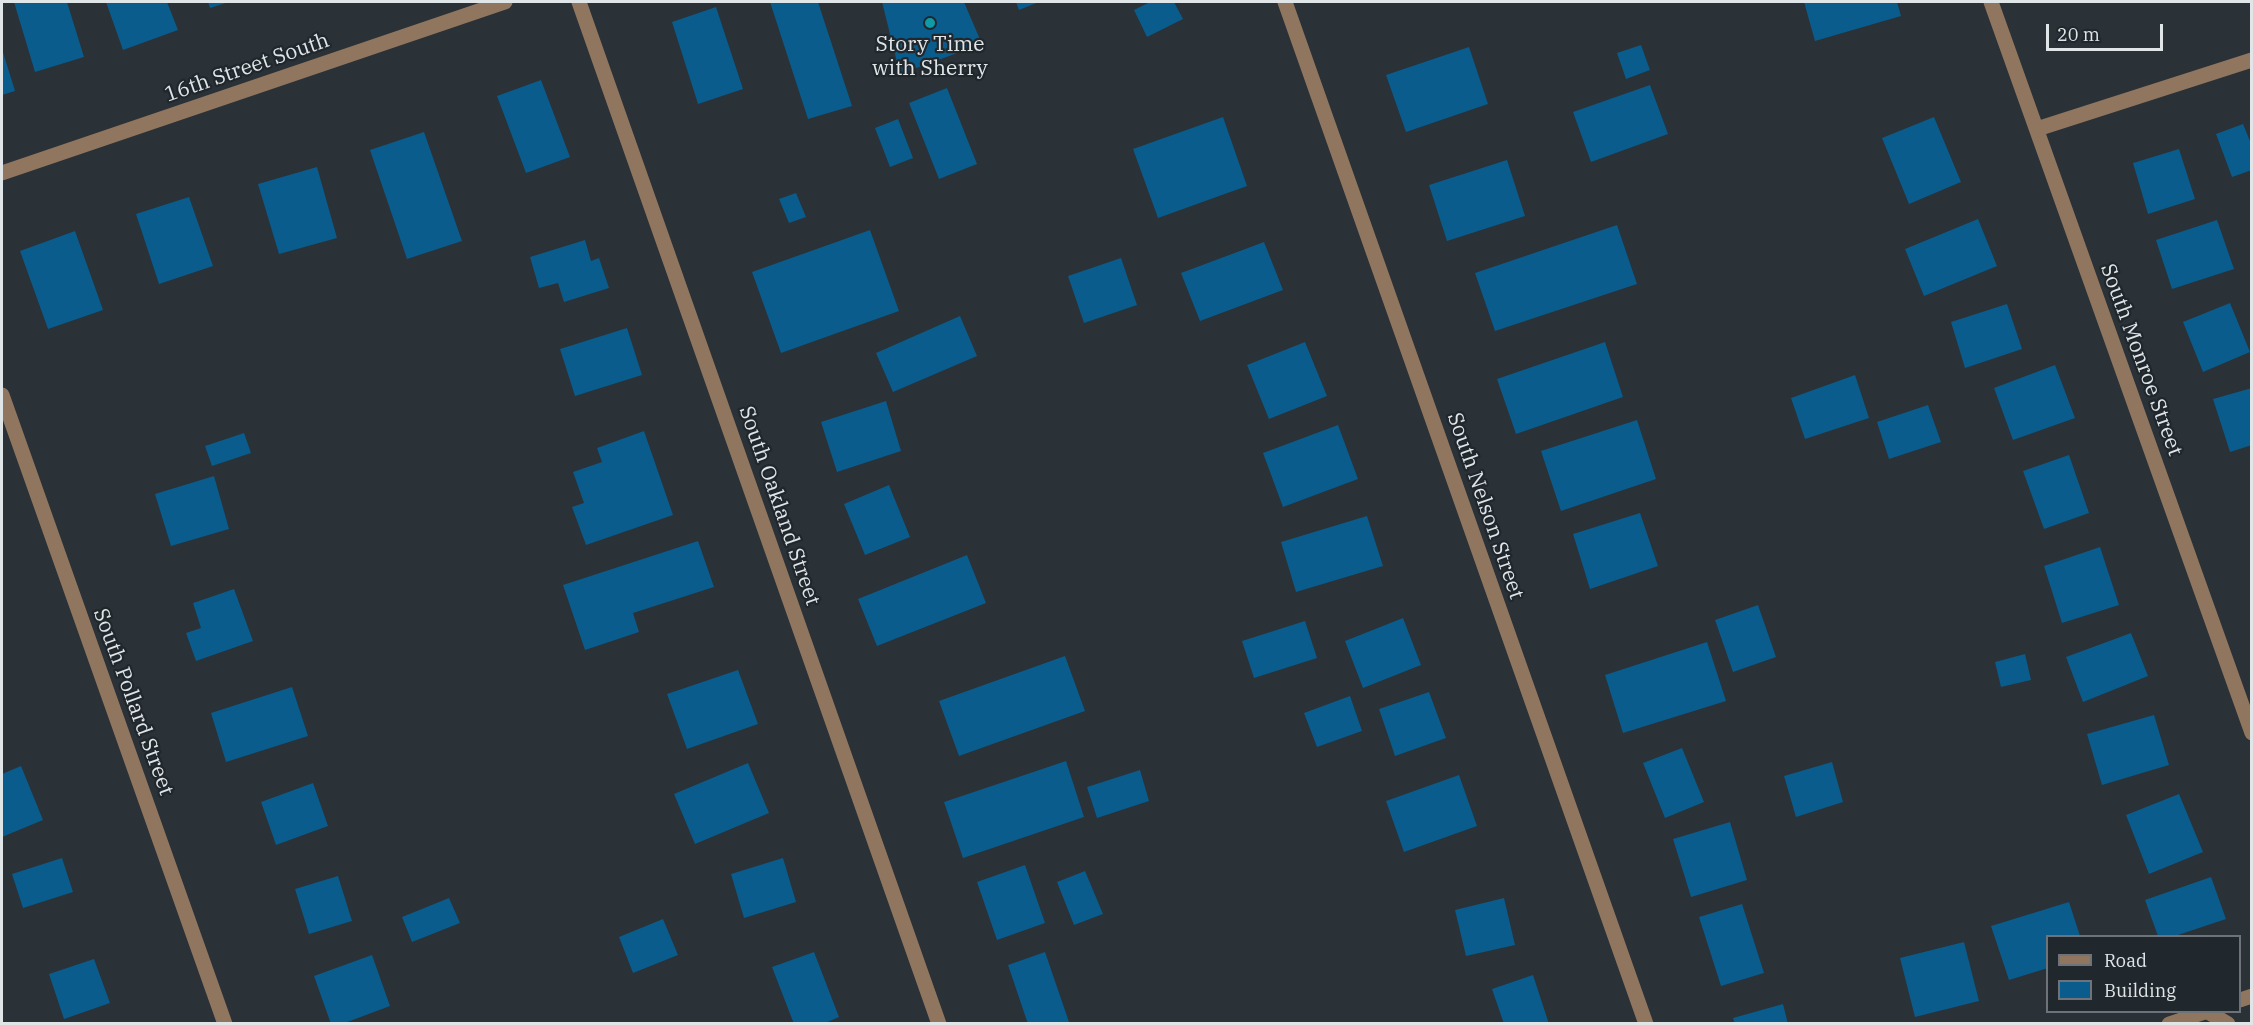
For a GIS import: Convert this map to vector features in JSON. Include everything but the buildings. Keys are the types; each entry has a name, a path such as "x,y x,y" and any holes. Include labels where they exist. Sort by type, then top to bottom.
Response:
{"street":[{"name":"16th Street South","path":"2,174 505,2"},
{"name":"South Oakland Street","path":"579,2 939,1023"},
{"name":"South Nelson Street","path":"1285,2 1646,1023"},
{"name":"South Monroe Street","path":"1991,2 2252,733"},
{"path":"2037,129 2252,60"},
{"name":"South Pollard Street","path":"2,395 225,1023"},
{"path":"2169,1023 2201,1013"},
{"path":"2210,1013 2228,1023"}],"place":[{"name":"Story Time with Sherry","path":"930,23"}]}
